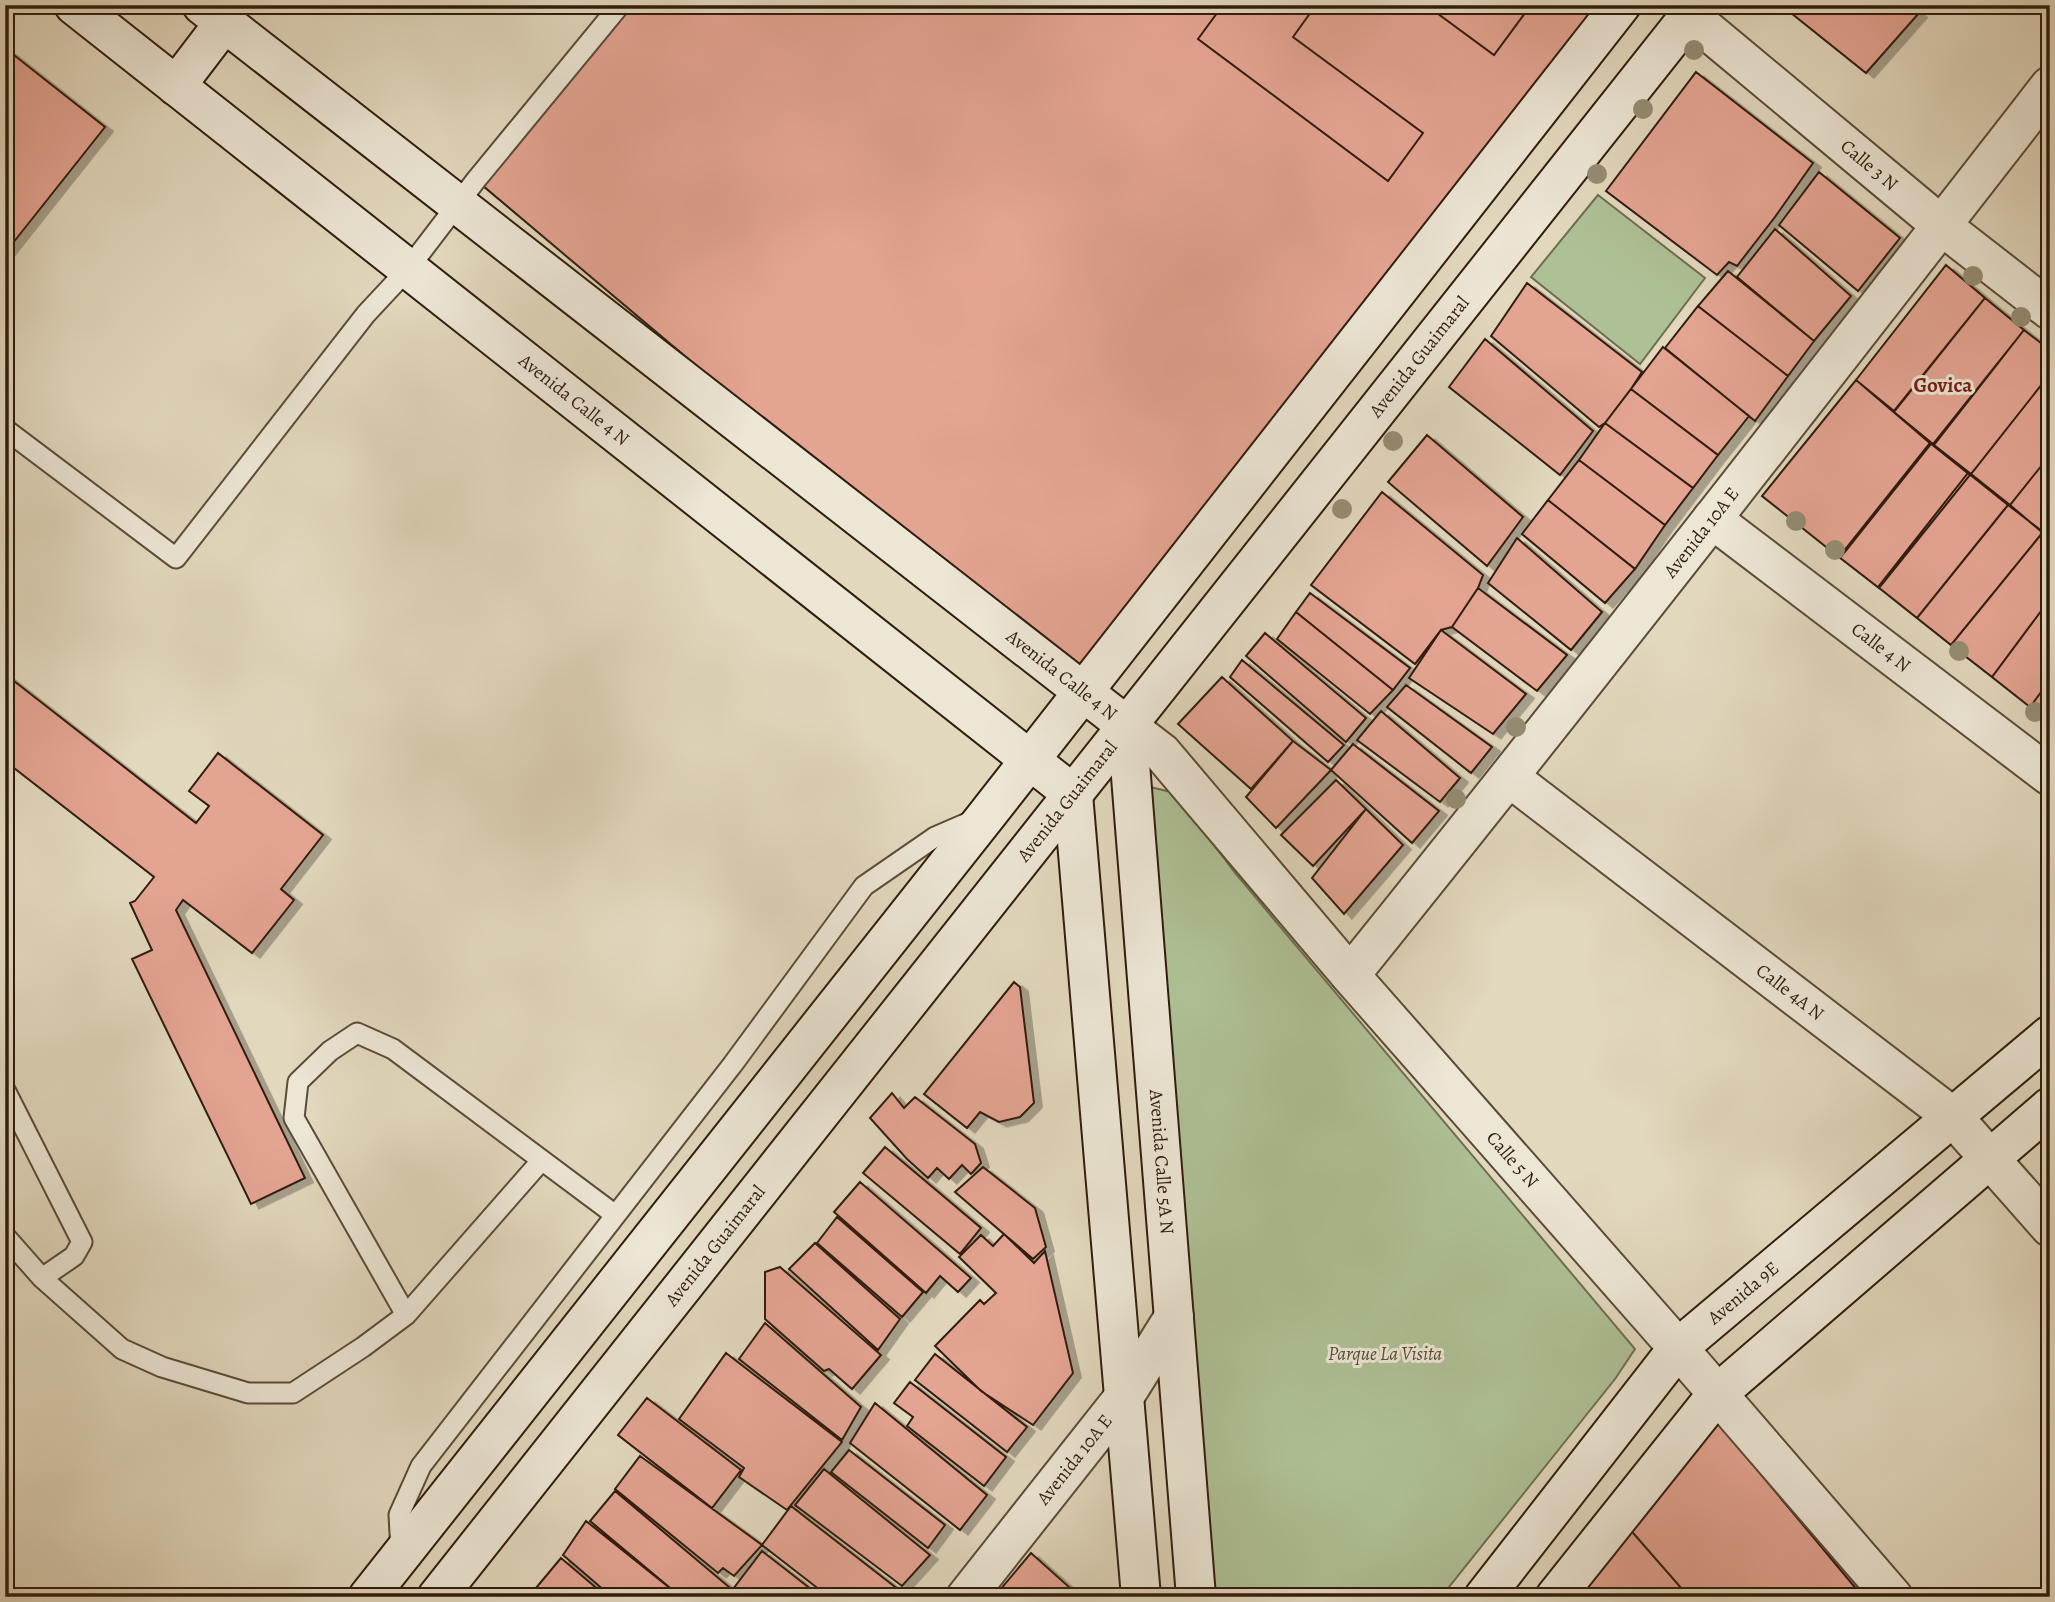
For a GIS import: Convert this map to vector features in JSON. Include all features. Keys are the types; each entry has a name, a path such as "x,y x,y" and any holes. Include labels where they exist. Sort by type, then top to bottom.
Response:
{"street":[{"name":"Avenida Calle 4 N","path":"74,5 1073,794"},
{"path":"368,1597 986,816 1621,5"},
{"name":"Calle 3 N","path":"1694,11 1941,226 2050,310"},
{"name":"Avenida Guaimaral","path":"437,1597 1694,11"},
{"name":"Avenida Calle 4 N","path":"213,14 1127,726"},
{"path":"176,86 213,14"},
{"name":"Avenida 10A E","path":"1350,975 1713,519 2050,86"},
{"name":"Calle 4 N","path":"1713,519 2050,776"},
{"name":"Calle 5 N","path":"1127,726 1162,753 1350,975 1893,1597"},
{"name":"Avenida Calle 5A N","path":"1127,726 1196,1597"},
{"name":"Calle 4A N","path":"1509,777 1953,1117 2050,1227"},
{"path":"1073,794 1141,1597"},
{"name":"Avenida 9E","path":"1484,1597 1678,1348 2050,1035"},
{"path":"1555,1597 1717,1394 2050,1107"},
{"name":"Avenida 10A E","path":"966,1597 1124,1396 1174,1317"}],"lane":[{"path":"5,429 176,558 366,314 408,269 457,204 620,5"},
{"path":"401,1555 399,1515 421,1466 733,1064 864,886 935,837 986,816"},
{"path":"407,1315 294,1118 298,1082 330,1051 357,1033 393,1049 614,1214"},
{"path":"5,1090 82,1242 74,1256 41,1278"},
{"path":"5,1236 41,1278 121,1349 162,1367 248,1393 293,1393 407,1315 541,1161"}],"green space":[{"path":"1598,195 1705,278 1640,364 1531,277"},
{"name":"Parque La Visita","path":"1138,784 1175,793 1235,873 1635,1349 1615,1379 1441,1597 1211,1597"}],"building":[{"path":"621,5 1621,5 1083,692 476,180"},
{"path":"1223,5 1316,5 1293,37 1423,133 1388,181 1198,39"},
{"path":"1426,5 1531,5 1494,55"},
{"path":"1781,5 1910,5 1919,13 1866,73"},
{"path":"5,48 105,127 5,253"},
{"path":"1696,72 1813,163 1737,266 1729,262 1717,275 1606,191"},
{"path":"1819,172 1900,238 1858,291 1779,225"},
{"path":"1775,229 1851,296 1814,341 1737,277"},
{"path":"1946,265 1985,298 1894,411 1856,380"},
{"path":"1728,271 1814,341 1788,376 1698,306"},
{"path":"1527,283 1642,372 1605,423 1599,427 1491,336"},
{"path":"1985,298 2024,330 1933,444 1894,412"},
{"path":"1698,306 1788,376 1755,421 1665,348"},
{"path":"2024,330 2050,350 2050,374 1971,474 1934,445"},
{"path":"1485,339 1593,431 1560,475 1449,387"},
{"path":"1663,347 1749,416 1718,455 1631,389"},
{"path":"2050,374 2050,455 2010,505 1971,474"},
{"path":"1856,380 1931,444 1840,558 1762,496"},
{"path":"1631,389 1718,455 1693,488 1605,423"},
{"path":"1605,423 1693,488 1665,525 1579,460"},
{"path":"1427,435 1523,517 1487,566 1388,482"},
{"path":"1930,443 1970,475 1879,588 1839,557"},
{"path":"2050,455 2050,524 2043,533 2010,505"},
{"path":"1579,460 1665,525 1635,569 1548,500"},
{"path":"1968,473 2008,505 1917,618 1878,587"},
{"path":"1382,492 1483,575 1478,588 1452,627 1441,630 1415,664 1311,585"},
{"path":"1548,500 1635,569 1605,603 1522,534"},
{"path":"2008,505 2043,532 1951,645 1917,618"},
{"path":"2043,532 2050,537 2050,599 1992,677 1951,645"},
{"path":"1517,538 1602,612 1571,650 1488,583"},
{"path":"1478,588 1567,655 1537,691 1452,627"},
{"path":"1310,593 1410,668 1393,690 1296,612"},
{"path":"2050,599 2050,680 2030,707 1992,677"},
{"path":"1296,612 1393,690 1370,714 1277,639"},
{"path":"1441,630 1526,694 1493,734 1409,678"},
{"path":"1265,633 1366,718 1346,742 1246,656"},
{"path":"1242,660 1344,745 1328,762 1230,677"},
{"path":"5,674 196,823 209,806 189,791 218,753 323,835 281,889 294,900 252,953 183,900 176,910 305,1178 251,1204 132,959 152,950 130,903 135,901 154,877 5,761"},
{"path":"1222,677 1293,741 1251,789 1178,724"},
{"path":"2050,680 2050,722 2030,707"},
{"path":"1406,685 1492,747 1471,773 1387,707"},
{"path":"1381,711 1460,778 1440,802 1357,740"},
{"path":"1293,741 1331,770 1276,828 1246,797"},
{"path":"1353,744 1439,811 1412,843 1331,770"},
{"path":"1336,780 1366,809 1313,866 1281,835"},
{"path":"1366,809 1403,845 1344,914 1312,878"},
{"path":"1014,982 1020,987 1034,1103 1020,1117 999,1122 980,1112 967,1128 924,1094"},
{"path":"892,1093 904,1108 915,1097 975,1144 981,1163 971,1174 962,1165 949,1179 937,1168 928,1178 870,1118"},
{"path":"885,1147 981,1228 960,1254 863,1173"},
{"path":"983,1167 1035,1208 1046,1247 1033,1259 955,1192"},
{"path":"860,1182 971,1278 958,1292 940,1276 926,1293 834,1212"},
{"path":"837,1217 923,1292 902,1317 817,1243"},
{"path":"1004,1234 1034,1263 1045,1251 1073,1373 1033,1425 981,1391 935,1346 980,1300 984,1304 996,1293 959,1257 981,1235 993,1246"},
{"path":"815,1243 900,1319 878,1350 789,1269"},
{"path":"780,1267 881,1355 852,1389 829,1369 824,1371 765,1319 765,1272"},
{"path":"765,1323 861,1407 842,1440 739,1359"},
{"path":"726,1353 842,1442 787,1510 739,1477 744,1468 679,1419"},
{"path":"935,1354 1027,1427 1007,1452 915,1380"},
{"path":"910,1382 1006,1457 984,1486 907,1426 913,1417 894,1403"},
{"path":"647,1398 741,1470 712,1508 618,1435"},
{"path":"875,1403 987,1495 960,1530 850,1443"},
{"path":"1714,1418 1863,1597 1689,1597 1627,1526"},
{"path":"849,1450 945,1525 928,1548 831,1472"},
{"path":"640,1456 762,1545 734,1576 723,1568 718,1573 615,1489"},
{"path":"824,1469 930,1555 902,1586 795,1505"},
{"path":"615,1491 729,1587 720,1597 681,1597 590,1521"},
{"path":"791,1506 908,1597 829,1597 762,1545"},
{"path":"586,1521 681,1597 612,1597 563,1555"},
{"path":"1627,1526 1689,1597 1578,1597"},
{"path":"762,1551 821,1597 727,1597"},
{"path":"1031,1553 1079,1596 994,1597"},
{"path":"561,1558 607,1597 546,1597 536,1588"}],"district":[{"name":"Govica","path":"1943,385"}]}
